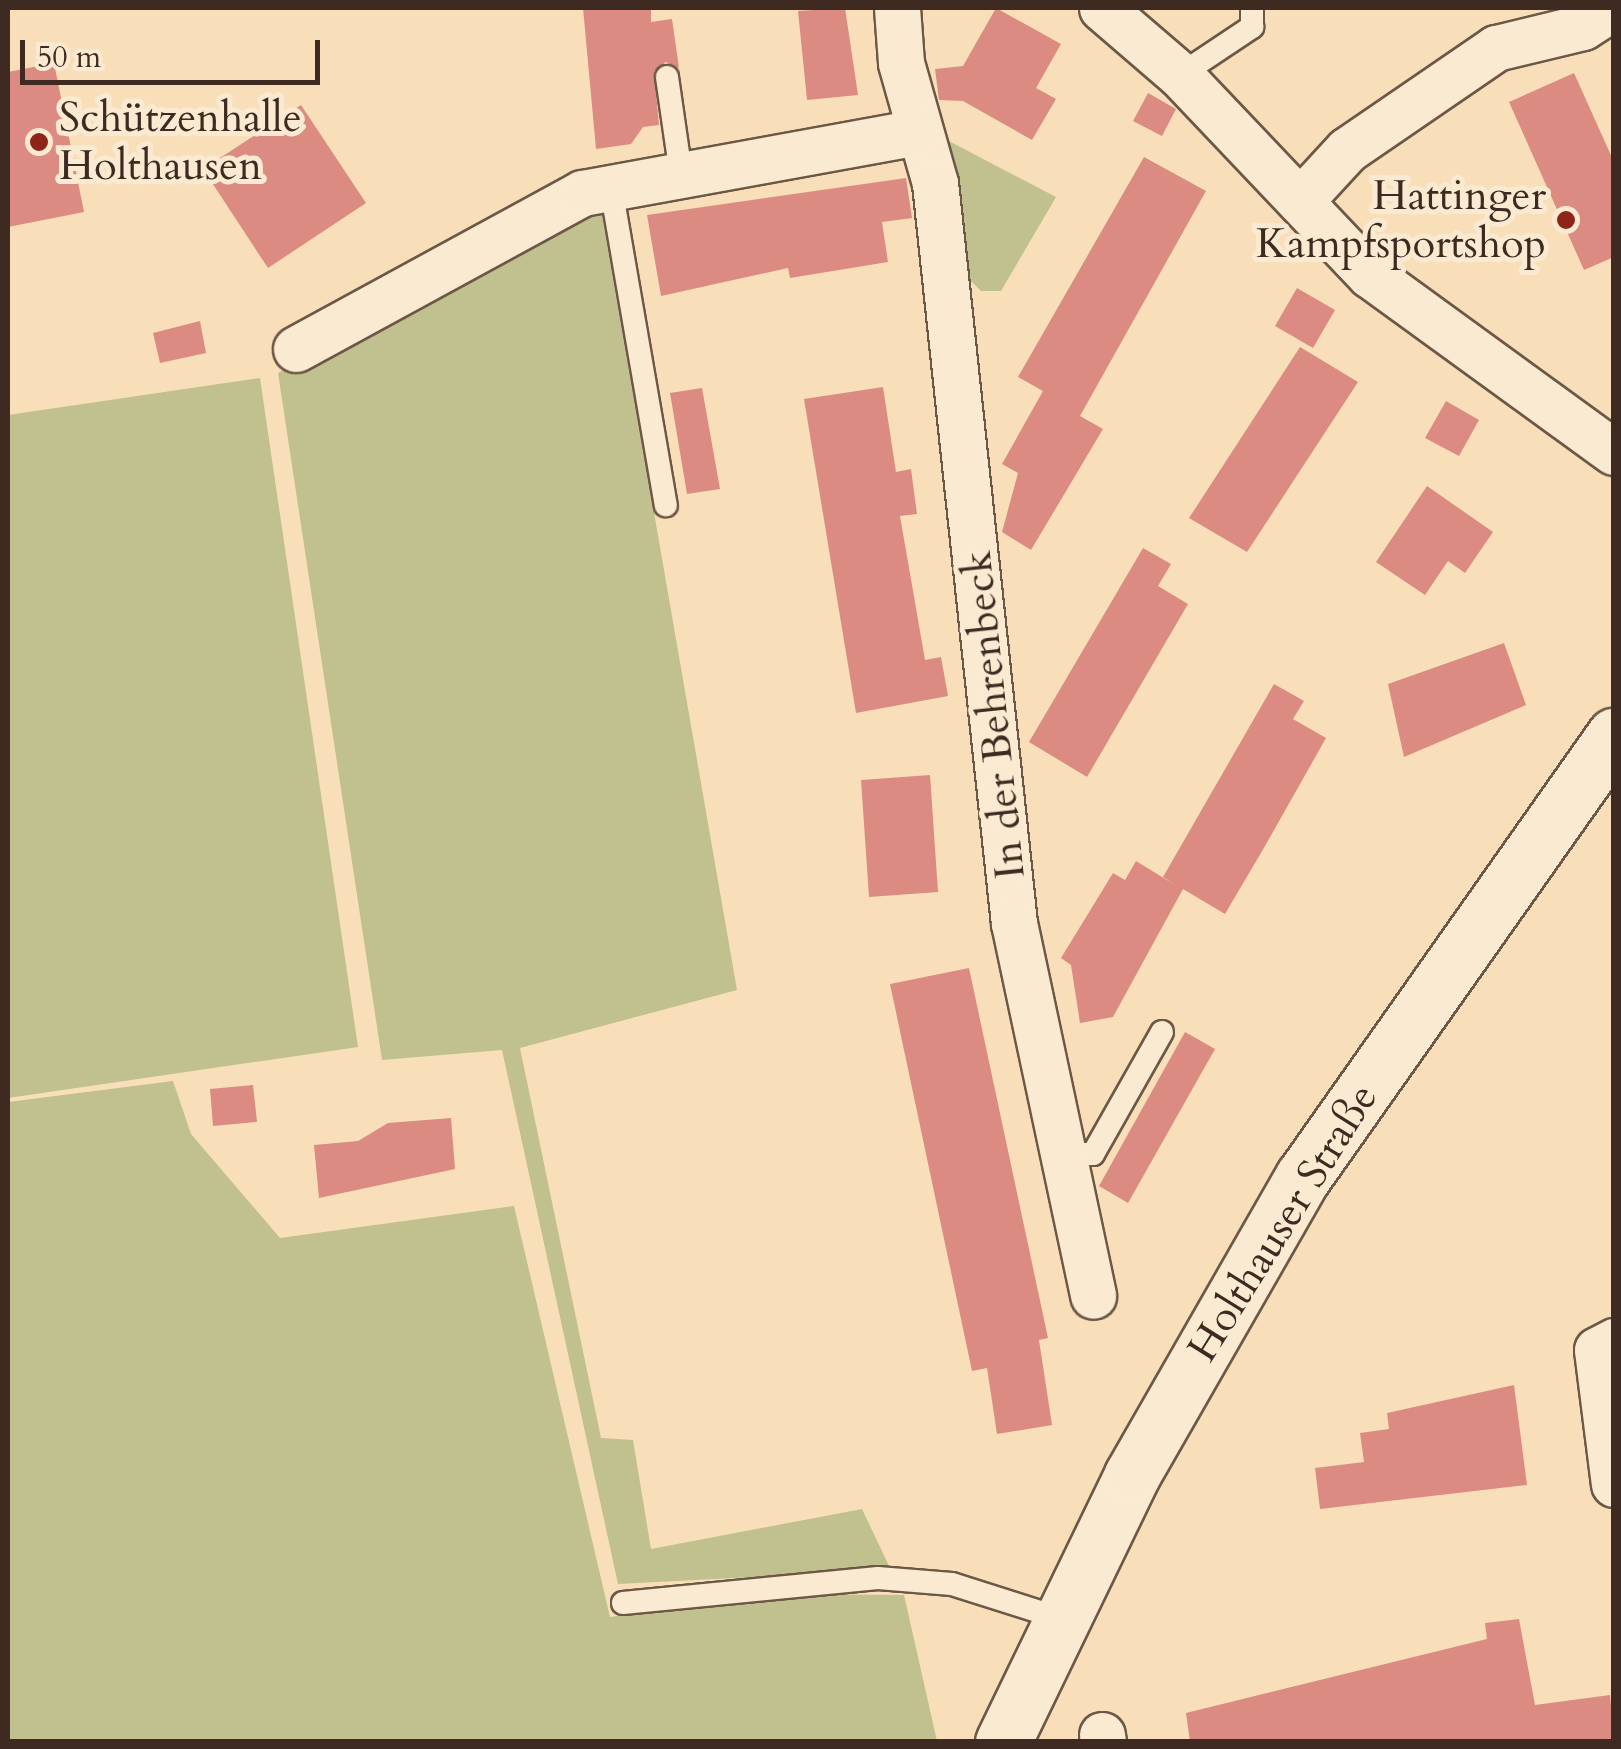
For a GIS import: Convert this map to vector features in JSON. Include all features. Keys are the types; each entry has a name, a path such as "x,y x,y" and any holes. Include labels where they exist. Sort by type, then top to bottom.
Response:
{"street":[{"name":"In der Behrenbeck","path":"896,8 917,132 937,200 1014,923 1058,1154 1092,1296"},
{"path":"1102,8 1180,76 1370,276 1614,452"},
{"path":"1300,201 1347,150 1496,48 1583,26 1612,8"},
{"path":"296,349 582,194 917,132"},
{"name":"Holthauser Straße","path":"1003,1742 1059,1618 1303,1177 1614,736"},
{"path":"1614,1341 1597,1350 1614,1484"}],"lane":[{"path":"1180,76 1252,27 1252,8"},
{"path":"666,77 681,174"},
{"path":"611,188 666,506"},
{"path":"1058,1154 1094,1154 1162,1032"},
{"path":"623,1603 878,1578 952,1584 1059,1618"}],"green space":[{"path":"947,140 1056,197 1001,291 981,291 969,279"},
{"path":"599,196 737,990 520,1048 601,1438 633,1440 651,1549 862,1509 891,1570 618,1584 502,1050 382,1060 278,373"},
{"path":"260,378 358,1047 8,1098 8,415"},
{"path":"173,1081 191,1134 280,1238 514,1206 610,1617 769,1594 904,1595 937,1741 8,1741 8,1102"}],"building":[{"path":"583,8 651,8 651,22 672,19 679,68 666,62 654,71 659,125 643,127 631,144 596,149"},
{"path":"845,8 858,95 807,100 798,11"},
{"path":"996,8 1061,44 1036,88 1056,99 1032,140 963,101 939,100 935,69 963,66"},
{"name":"Schützenhalle Holthausen","path":"54,63 84,212 8,227 8,72"},
{"path":"1574,73 1614,162 1614,257 1584,270 1509,102"},
{"path":"1148,93 1176,109 1162,136 1133,121"},
{"path":"301,105 366,203 268,268 203,169"},
{"path":"1144,157 1206,191 1080,416 1103,429 1031,550 1002,532 1018,473 1002,464 1043,391 1018,377"},
{"path":"906,178 912,218 882,222 888,262 790,278 788,268 661,296 647,215"},
{"path":"1297,288 1335,310 1313,348 1275,326"},
{"path":"200,321 206,353 160,363 153,333"},
{"path":"1300,347 1358,382 1247,552 1189,518"},
{"path":"883,387 896,472 911,469 917,514 900,516 925,660 941,657 948,696 856,713 804,399"},
{"path":"702,388 720,489 687,494 670,393"},
{"path":"1446,401 1479,420 1459,456 1425,438"},
{"path":"1427,486 1493,532 1465,573 1448,561 1425,595 1376,562"},
{"path":"1143,548 1171,564 1158,586 1188,604 1087,777 1029,742"},
{"path":"1504,643 1526,705 1404,757 1388,684"},
{"path":"1274,684 1304,701 1293,719 1326,738 1265,846 1225,914 1183,889 1113,1017 1080,1023 1071,965 1061,958 1113,873 1125,880 1136,861 1175,885 1163,877"},
{"path":"930,775 938,892 869,897 861,780"},
{"path":"969,968 1048,1338 1039,1340 1052,1425 997,1434 987,1368 972,1371 890,984"},
{"path":"1185,1032 1215,1049 1128,1203 1099,1186"},
{"path":"253,1085 257,1122 213,1126 210,1089"},
{"path":"451,1118 455,1169 319,1198 314,1145 358,1141 388,1123"},
{"path":"1514,1385 1527,1485 1320,1509 1315,1468 1364,1462 1360,1433 1389,1429 1387,1413"},
{"path":"1519,1619 1535,1705 1610,1695 1614,1742 1190,1742 1186,1713 1487,1639 1485,1623"}],"place":[{"name":"Schützenhalle Holthausen","path":"39,142"},
{"name":"Hattinger Kampfsportshop","path":"1566,220"}]}
